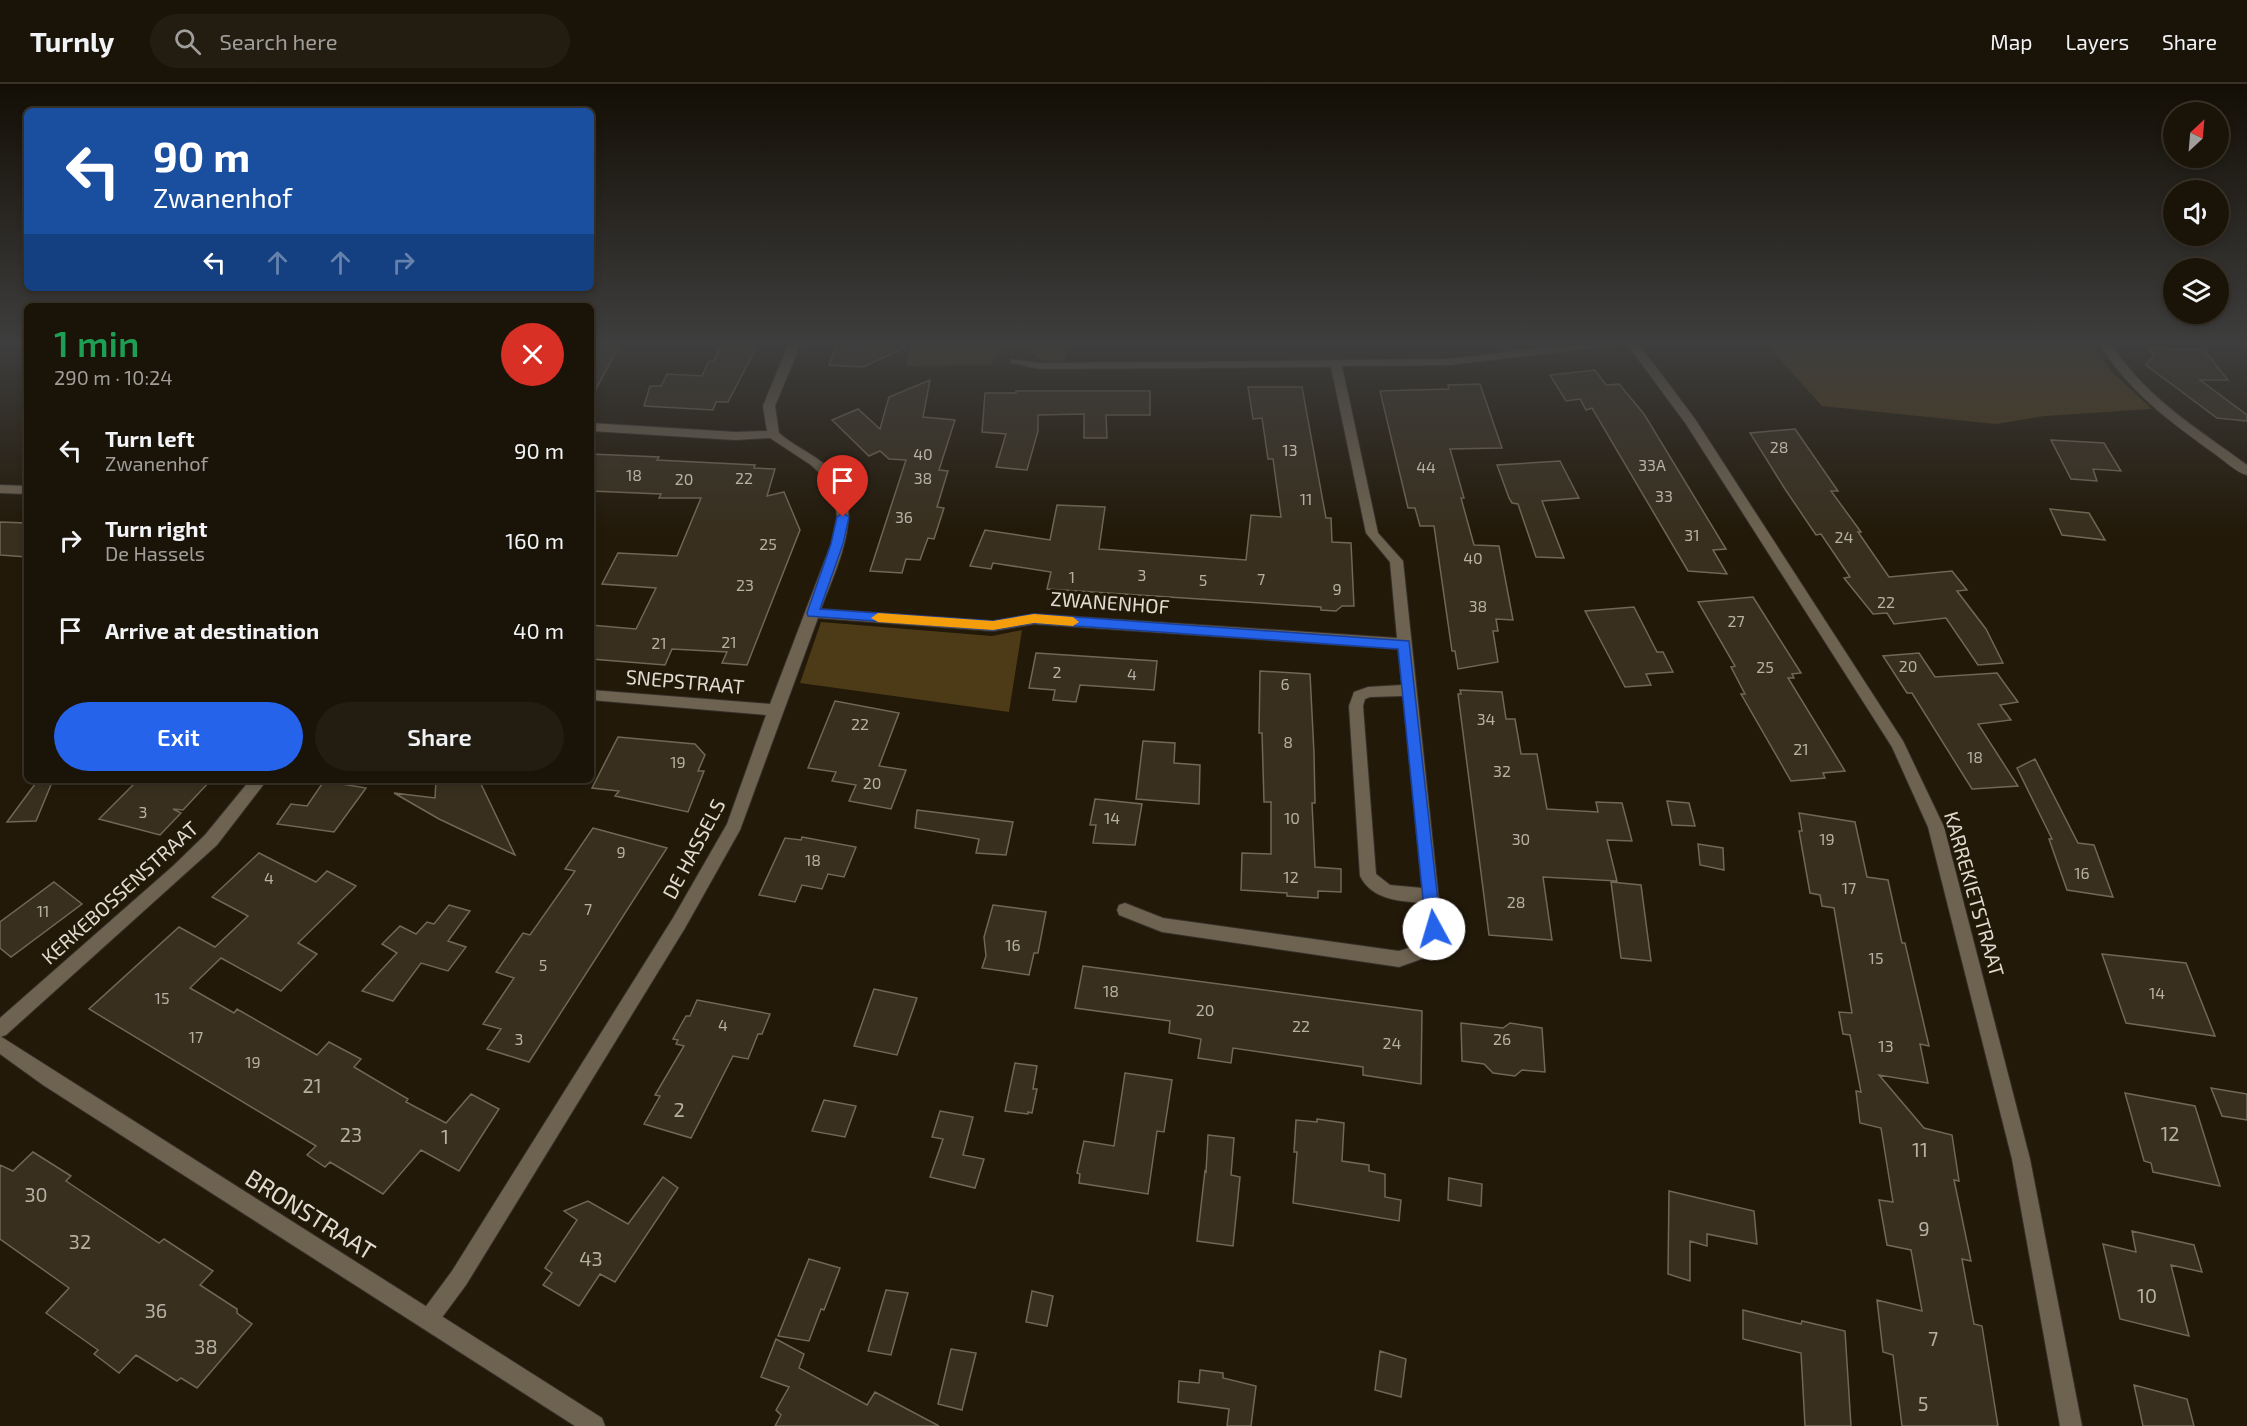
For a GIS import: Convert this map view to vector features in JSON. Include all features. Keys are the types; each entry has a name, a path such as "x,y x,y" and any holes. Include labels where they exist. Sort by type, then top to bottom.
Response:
{"street":[{"path":"594,427 735,436 773,434 770,406"},
{"path":"1125,910 1162,925 1399,958 1424,951 1434,929 1396,561 1372,533 1345,406"},
{"name":"KARREKIETSTRAAT","path":"1678,406 1898,745 1936,827 2021,1159 2071,1426"},
{"path":"2159,406 2247,471"},
{"name":"DE HASSELS","path":"428,1320 459,1278 679,923 734,825 813,613 843,517 840,494 831,477 773,434"},
{"path":"0,489 24,490"},
{"name":"ZWANENHOF","path":"813,613 993,626 1034,619 1404,645"},
{"path":"1409,690 1368,692 1359,696 1356,705 1368,876 1373,886 1388,892 1430,896"},
{"name":"SNEPSTRAAT","path":"594,695 775,710"},
{"name":"KERKEBOSSENSTRAAT","path":"0,1029 179,871 211,840 257,783"},
{"name":"BRONSTRAAT","path":"0,1044 49,1079 594,1426"}],"shaded area":[{"path":"1822,406 2148,406 2152,409 2045,416 1996,424"},
{"path":"821,622 992,636 1022,630 1009,712 800,683"}],"building":[{"path":"644,406 715,406 713,410"},
{"path":"887,406 925,406 923,417 955,420 939,470 948,471 937,507 944,508 934,539 928,538 920,560 906,559 902,573 870,571 906,460 889,459 880,451 869,456 832,420 858,409 880,429"},
{"path":"984,406 1150,406 1150,415 1106,415 1107,438 1084,438 1084,414 1038,415 1038,431 1027,470 996,467 1006,434 982,432"},
{"path":"1251,406 1305,406 1326,518 1331,518 1332,542 1351,543 1354,606 1342,606 1336,611 1321,610 1321,607 1047,589 1051,572 993,563 991,569 970,566 985,530 1050,540 1057,505 1105,507 1099,549 1246,560 1251,515 1281,517 1273,459 1268,459 1262,418 1253,419"},
{"path":"1384,406 1487,406 1502,448 1450,449 1474,545 1499,546 1513,620 1496,619 1498,631 1493,631 1498,662 1458,669 1455,651 1452,651 1434,526 1420,526 1415,508 1408,508"},
{"path":"1584,406 1637,406 1726,549 1713,550 1727,574 1688,571 1592,408 1586,410"},
{"path":"2200,406 2234,406 2247,415 2247,421 2217,418"},
{"path":"1795,429 1838,491 1831,491 1861,532 1858,532 1889,577 1952,571 1967,590 1957,591 1986,629 2003,663 1978,665 1946,618 1894,624 1887,613 1873,614 1844,578 1850,577 1821,534 1816,535 1750,433"},
{"path":"2051,440 2104,443 2121,471 2093,469 2097,481 2071,479"},
{"path":"594,454 659,457 657,460 755,465 754,468 775,469 767,496 784,492 800,530 747,665 722,663 727,652 672,649 665,665 594,659 594,625 636,629 656,588 602,584 618,553 677,556 701,498 659,498 661,494 594,491"},
{"path":"1560,461 1579,498 1542,501 1564,558 1536,557 1518,504 1512,503 1509,498 1497,465"},
{"path":"2050,509 2089,513 2105,540 2062,535"},
{"path":"0,522 24,523 24,557 0,555"},
{"path":"1753,597 1801,673 1792,674 1794,678 1788,678 1845,771 1823,773 1825,778 1791,781 1741,694 1745,694 1731,667 1735,666 1698,602"},
{"path":"1634,607 1657,652 1663,652 1673,672 1646,674 1651,685 1625,687 1585,611"},
{"path":"1036,653 1157,661 1154,690 1080,685 1076,702 1053,700 1055,690 1029,688"},
{"path":"1919,653 1935,677 1997,673 2018,702 2000,705 2011,720 1978,724 2018,786 1972,789 1912,693 1907,693 1883,656"},
{"path":"1260,671 1310,674 1314,753 1315,803 1312,803 1315,867 1341,869 1341,892 1318,891 1318,898 1241,890 1242,853 1271,854 1271,802 1264,802 1262,733 1259,733"},
{"path":"1460,690 1502,692 1506,719 1515,719 1521,754 1537,754 1547,809 1598,812 1596,802 1622,803 1632,841 1607,840 1617,881 1543,877 1552,940 1489,935 1458,694 1461,694"},
{"path":"835,701 899,713 879,766 906,770 891,809 849,801 856,785 832,781 836,772 808,768"},
{"path":"618,737 695,744 705,755 698,771 704,771 688,812 615,796 619,791 592,788"},
{"path":"1143,741 1175,743 1174,763 1200,765 1199,804 1136,799"},
{"path":"2035,759 2078,843 2094,845 2113,897 2067,890 2049,839 2052,839 2017,768"},
{"path":"36,783 52,783 36,821 7,822"},
{"path":"135,783 208,783 183,810 173,809 181,813 160,835 99,819"},
{"path":"323,783 366,788 334,832 277,824 291,804 307,806"},
{"path":"436,783 480,783 515,855 439,819 394,793 435,798"},
{"path":"1095,799 1142,804 1135,845 1093,843 1096,825 1090,825"},
{"path":"1667,801 1689,803 1695,826 1672,825"},
{"path":"917,810 1013,822 1006,855 976,853 979,839 915,828"},
{"path":"1799,813 1855,822 1867,877 1888,880 1929,1046 1920,1044 1928,1083 1879,1075 1924,1128 1952,1135 1959,1181 1954,1180 1971,1261 1962,1259 1974,1324 1982,1326 1998,1426 1902,1426 1893,1355 1883,1352 1877,1300 1922,1311 1911,1250 1887,1245 1879,1200 1893,1202 1881,1128 1860,1123 1856,1091 1861,1092 1850,1035 1843,1034 1839,1012 1852,1013 1834,908 1822,906 1820,895 1810,893 1799,831 1802,831"},
{"path":"593,828 667,848 529,1062 487,1049 501,1029 483,1024 514,978 496,972 523,933 530,935 575,871 565,869"},
{"path":"802,837 856,847 844,877 828,874 822,889 802,885 795,902 759,895 785,838 801,840"},
{"path":"1698,844 1723,848 1724,870 1700,865"},
{"path":"259,853 316,882 327,871 356,886 298,943 317,954 281,991 221,958 190,988 234,1013 237,1009 317,1055 329,1042 361,1059 354,1067 408,1099 406,1102 446,1123 471,1094 499,1109 459,1171 421,1150 383,1194 330,1162 325,1167 307,1155 316,1146 89,1009 179,927 215,947 248,916 212,897"},
{"path":"54,882 82,904 11,957 0,948 0,922"},
{"path":"1611,882 1641,885 1651,961 1621,958"},
{"path":"449,905 470,911 448,941 466,947 448,971 421,963 393,1001 362,991 397,953 382,944 400,926 416,934 427,922 434,924"},
{"path":"993,905 1046,912 1038,953 1034,953 1029,975 982,968 986,956 984,937"},
{"path":"2102,954 2186,963 2215,1036 2126,1023"},
{"path":"1083,966 1422,1011 1421,1084 1363,1075 1363,1067 1233,1048 1231,1063 1198,1058 1201,1039 1169,1033 1170,1021 1075,1008"},
{"path":"874,989 917,998 897,1055 854,1046"},
{"path":"697,1000 770,1014 762,1034 758,1034 748,1059 733,1056 691,1138 644,1124 660,1096 655,1095 684,1046 676,1044 678,1040 673,1039 686,1016 690,1016"},
{"path":"1461,1023 1503,1028 1510,1023 1542,1028 1545,1072 1522,1070 1515,1076 1493,1073 1484,1064 1462,1061"},
{"path":"1015,1063 1037,1066 1033,1089 1037,1089 1032,1113 1005,1111"},
{"path":"1125,1073 1172,1080 1164,1132 1157,1131 1148,1194 1079,1183 1080,1174 1077,1173 1084,1141 1114,1146"},
{"path":"2211,1088 2247,1094 2247,1120 2222,1116"},
{"path":"2125,1093 2195,1106 2220,1186 2153,1172 2151,1163 2144,1161"},
{"path":"824,1100 856,1106 845,1137 812,1131"},
{"path":"940,1111 973,1117 963,1155 984,1159 975,1188 930,1177 943,1139 932,1137"},
{"path":"1317,1119 1344,1123 1342,1161 1369,1165 1369,1171 1385,1174 1385,1197 1401,1200 1399,1221 1293,1203 1297,1152 1294,1152 1296,1120 1317,1122"},
{"path":"1208,1135 1234,1138 1231,1175 1240,1177 1233,1246 1197,1241 1206,1172"},
{"path":"33,1152 71,1176 66,1181 159,1243 164,1239 213,1271 200,1285 237,1309 237,1313 252,1324 197,1388 181,1378 177,1381 136,1355 119,1373 94,1354 98,1350 46,1313 69,1288 0,1239 0,1165 13,1171"},
{"path":"663,1177 678,1188 615,1282 600,1274 579,1306 543,1285 552,1273 545,1268 577,1220 564,1211 588,1201 628,1224"},
{"path":"1449,1178 1482,1184 1481,1206 1448,1200"},
{"path":"1669,1191 1754,1211 1757,1244 1707,1234 1707,1246 1690,1241 1690,1281 1668,1274"},
{"path":"2132,1231 2194,1245 2202,1272 2171,1265 2189,1336 2120,1319 2103,1244 2136,1252"},
{"path":"809,1259 840,1268 824,1310 821,1309 809,1341 778,1336"},
{"path":"886,1290 908,1293 891,1355 868,1351"},
{"path":"1032,1291 1053,1296 1047,1326 1026,1322"},
{"path":"1743,1310 1801,1324 1802,1321 1845,1331 1851,1426 1805,1426 1801,1353 1743,1339"},
{"path":"776,1339 804,1354 799,1368 867,1405 875,1392 939,1426 775,1426 781,1415 776,1410 789,1387 761,1377"},
{"path":"951,1349 976,1353 962,1410 938,1404"},
{"path":"1380,1351 1406,1359 1401,1397 1375,1390"},
{"path":"1200,1370 1223,1373 1223,1378 1256,1386 1251,1426 1227,1426 1229,1409 1178,1402 1179,1381 1199,1383"},
{"path":"2134,1385 2187,1399 2194,1426 2143,1426"}],"slow traffic":[{"path":"878,618 993,626 1034,619 1073,622"}],"route":[{"path":"843,517 837,544 813,613 993,626 1034,619 1404,645 1434,929"}]}
